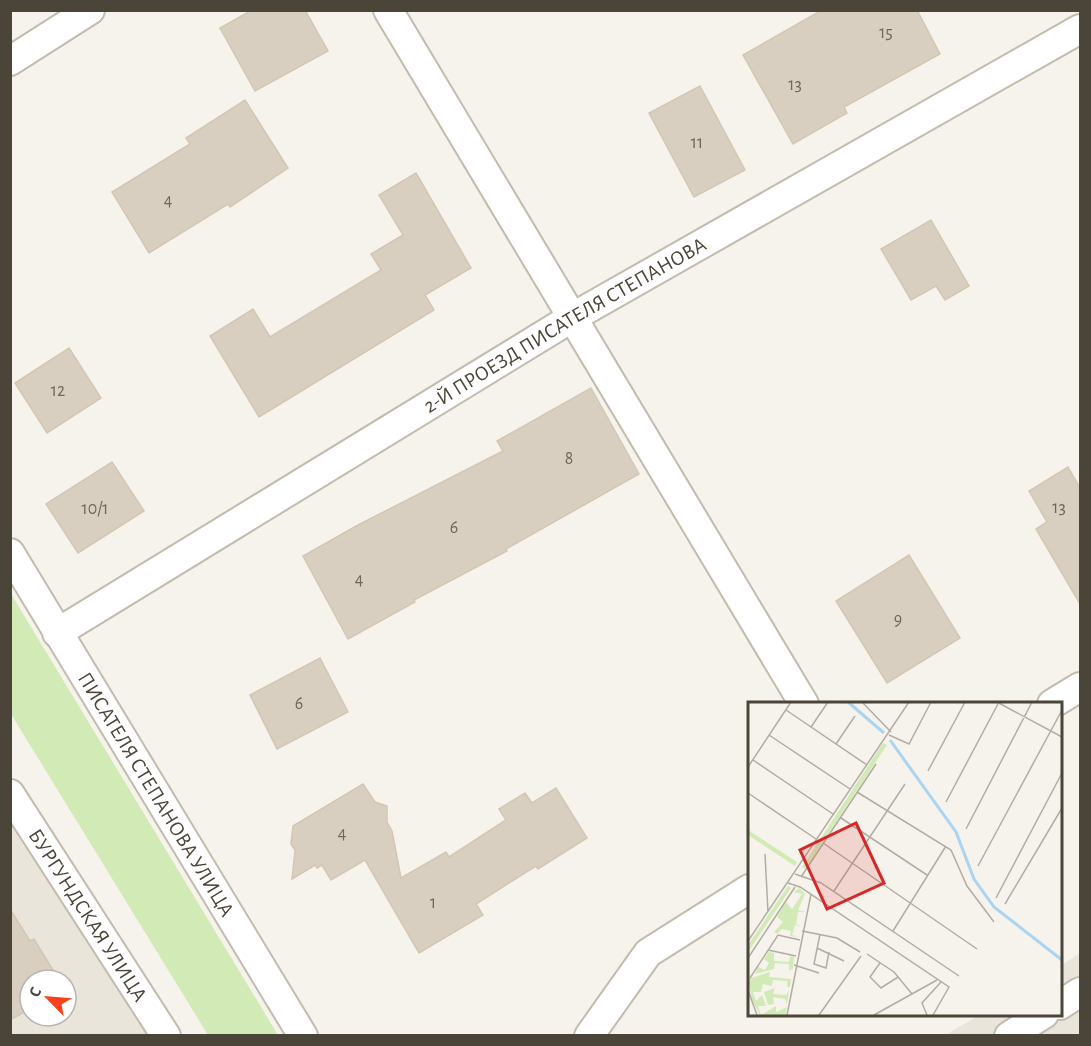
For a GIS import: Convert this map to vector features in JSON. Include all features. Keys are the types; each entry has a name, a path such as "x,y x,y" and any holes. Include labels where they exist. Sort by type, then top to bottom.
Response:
{"street":[{"path":"10,61 90,10"},
{"path":"388,10 803,702"},
{"name":"2-Й ПРОЕЗД ПИСАТЕЛЯ СТЕПАНОВА","path":"57,633 573,317 1080,29"},
{"name":"ПИСАТЕЛЯ СТЕПАНОВА УЛИЦА","path":"10,554 303,1035"},
{"path":"1055,702 1080,687"},
{"name":"БУРГУНДСКАЯ УЛИЦА","path":"10,794 166,1035"},
{"path":"590,1035 648,953 748,890"},
{"path":"1061,1004 1080,992"},
{"path":"1009,1035 1041,1016"}],"shaded area":[{"path":"11,787 162,1035 11,1035"},
{"path":"1080,953 1080,1035 944,1036 977,1016 1061,1016 1061,965"}],"green space":[{"path":"11,594 278,1035 208,1035 11,714"}],"building":[{"path":"252,10 305,10 328,51 255,91 220,28"},
{"path":"822,10 917,10 940,54 844,107 847,113 793,144 743,55"},
{"path":"700,86 745,170 694,197 649,113"},
{"path":"245,100 288,168 230,207 228,204 149,253 112,192 190,144 186,138"},
{"path":"416,173 471,268 425,295 434,310 259,417 210,336 253,309 270,337 381,270 371,254 403,235 379,195"},
{"path":"931,220 969,286 945,300 936,286 911,300 881,249"},
{"path":"69,348 101,398 47,433 15,383"},
{"path":"591,388 639,474 506,549 507,551 414,600 415,602 348,639 303,556 358,525 503,451 497,441"},
{"path":"112,462 144,511 78,553 46,504"},
{"path":"1068,467 1080,488 1080,604 1036,529 1047,522 1029,491"},
{"path":"909,555 960,638 887,683 836,601"},
{"path":"320,658 348,712 277,749 250,695"},
{"path":"363,784 375,802 387,806 387,822 392,831 401,878 446,852 449,857 506,820 499,809 525,793 532,803 556,788 587,838 538,869 536,866 476,904 483,915 419,953 365,860 331,880 322,865 317,868 315,865 292,879 295,850 291,844 293,826"},
{"path":"10,909 30,941 34,939 52,968 18,968 18,1016 10,1020"}]}
